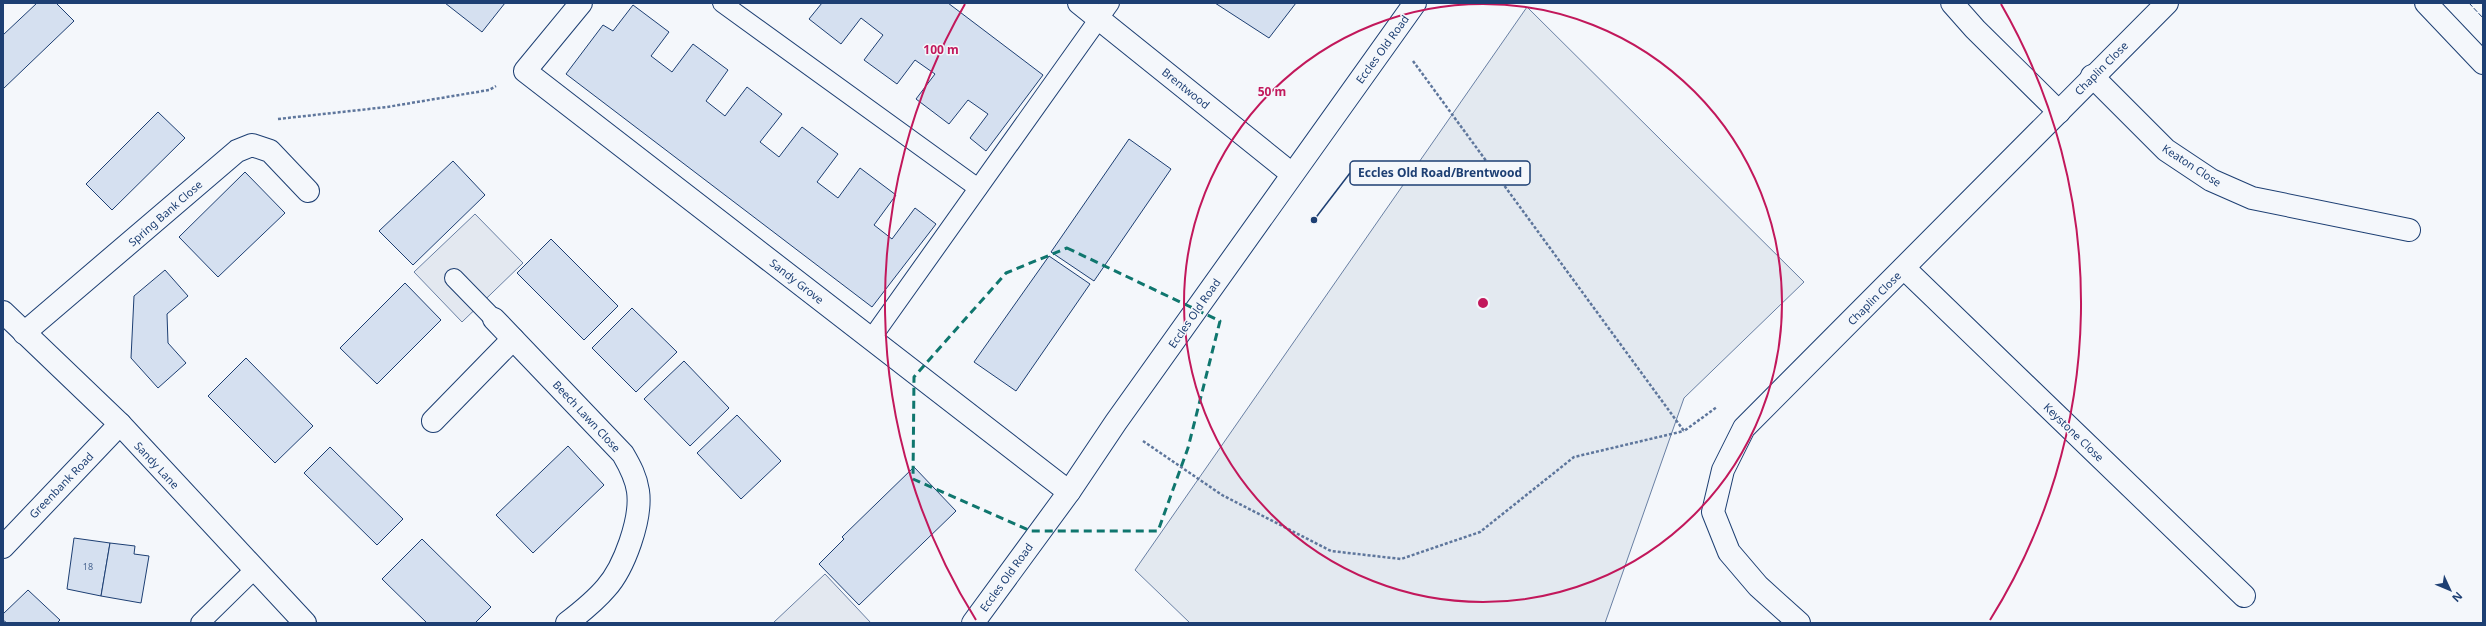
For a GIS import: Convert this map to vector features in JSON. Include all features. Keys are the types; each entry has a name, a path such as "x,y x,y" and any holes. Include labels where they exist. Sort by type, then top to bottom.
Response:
{"street":[{"name":"Sandy Grove","path":"580,3 525,71 1069,492"},
{"name":"Brentwood","path":"1079,3 1104,11 1292,174"},
{"name":"Eccles Old Road","path":"973,623 1069,492 1116,422 1415,3"},
{"path":"1952,3 1975,29 2059,112"},
{"name":"Chaplin Close","path":"1799,623 1758,586 1729,552 1713,512 1723,470 1744,428 2059,112 2092,76 2167,3"},
{"path":"2426,3 2483,63"},
{"name":"Keaton Close","path":"2092,76 2166,150 2211,180 2252,198 2409,230"},
{"path":"252,145 270,151 308,191"},
{"name":"Spring Bank Close","path":"24,333 237,151 252,145"},
{"name":"Keystone Close","path":"1904,268 2244,596"},
{"name":"Sandy Lane","path":"3,312 120,424 305,623"},
{"name":"Beech Lawn Close","path":"494,320 623,454 632,471 638,492 636,520 625,557 606,588 567,623"},
{"path":"433,420 513,340"},
{"name":"Greenbank Road","path":"3,547 120,424"}],"lane":[{"path":"722,3 978,188"},
{"path":"871,339 1104,11"},
{"path":"454,278 494,320"},
{"path":"200,623 255,569"}],"path":[{"path":"1393,33 1684,431"},
{"path":"252,145 279,118 387,107 489,90"},
{"path":"1116,422 1222,495 1331,551 1401,559 1480,532 1574,457 1684,431 1720,405"}],"highlighted area":[{"path":"1067,248 1220,321 1188,448 1158,531 1031,531 913,479 914,377 1006,273"}],"shaded area":[{"path":"1527,7 1804,282 1684,398 1605,623 1190,623 1135,570"},
{"path":"475,214 523,263 462,322 414,272"},
{"path":"825,574 871,623 773,623"}],"building":[{"path":"37,3 56,3 74,21 3,89 3,35"},
{"path":"445,3 505,3 482,32"},
{"path":"822,3 948,3 1043,75 986,151 970,138 988,114 968,100 949,124 916,99 935,74 915,60 897,84 864,60 883,35 861,18 841,44 809,19"},
{"path":"1215,3 1296,3 1269,38"},
{"path":"633,5 669,32 651,56 672,72 693,44 728,70 706,101 725,116 747,87 782,114 760,142 779,157 802,127 838,154 817,182 838,198 860,168 896,195 874,225 892,239 915,208 936,224 872,307 566,74 603,25 613,31"},
{"path":"158,112 185,138 112,210 86,184"},
{"path":"1129,139 1171,169 1094,281 1051,252"},
{"path":"453,161 485,195 413,265 379,231"},
{"path":"245,172 285,213 218,277 179,237"},
{"path":"551,239 618,306 584,340 517,273"},
{"path":"1049,256 1090,284 1016,391 974,362"},
{"path":"165,270 188,296 167,314 168,343 186,363 158,388 131,358 134,296"},
{"path":"405,283 441,320 377,384 340,348"},
{"path":"632,308 677,352 636,392 592,348"},
{"path":"246,358 313,426 275,463 208,396"},
{"path":"684,361 729,408 690,446 644,399"},
{"path":"737,415 781,461 741,499 697,453"},
{"path":"568,446 604,485 533,553 496,515"},
{"path":"330,447 403,519 377,545 304,473"},
{"path":"914,467 956,511 859,605 819,564 844,539 842,537"},
{"path":"74,538 110,543 101,596 67,589"},
{"path":"422,539 491,607 475,623 427,623 382,579"},
{"path":"110,543 135,546 134,554 149,556 141,603 101,596"},
{"path":"28,590 60,620 57,623 7,623 3,620 3,614"}],"fence":[{"path":"2469,3 2483,18"}],"place":[{"name":"Eccles Old Road/Brentwood","path":"1314,220"}]}
